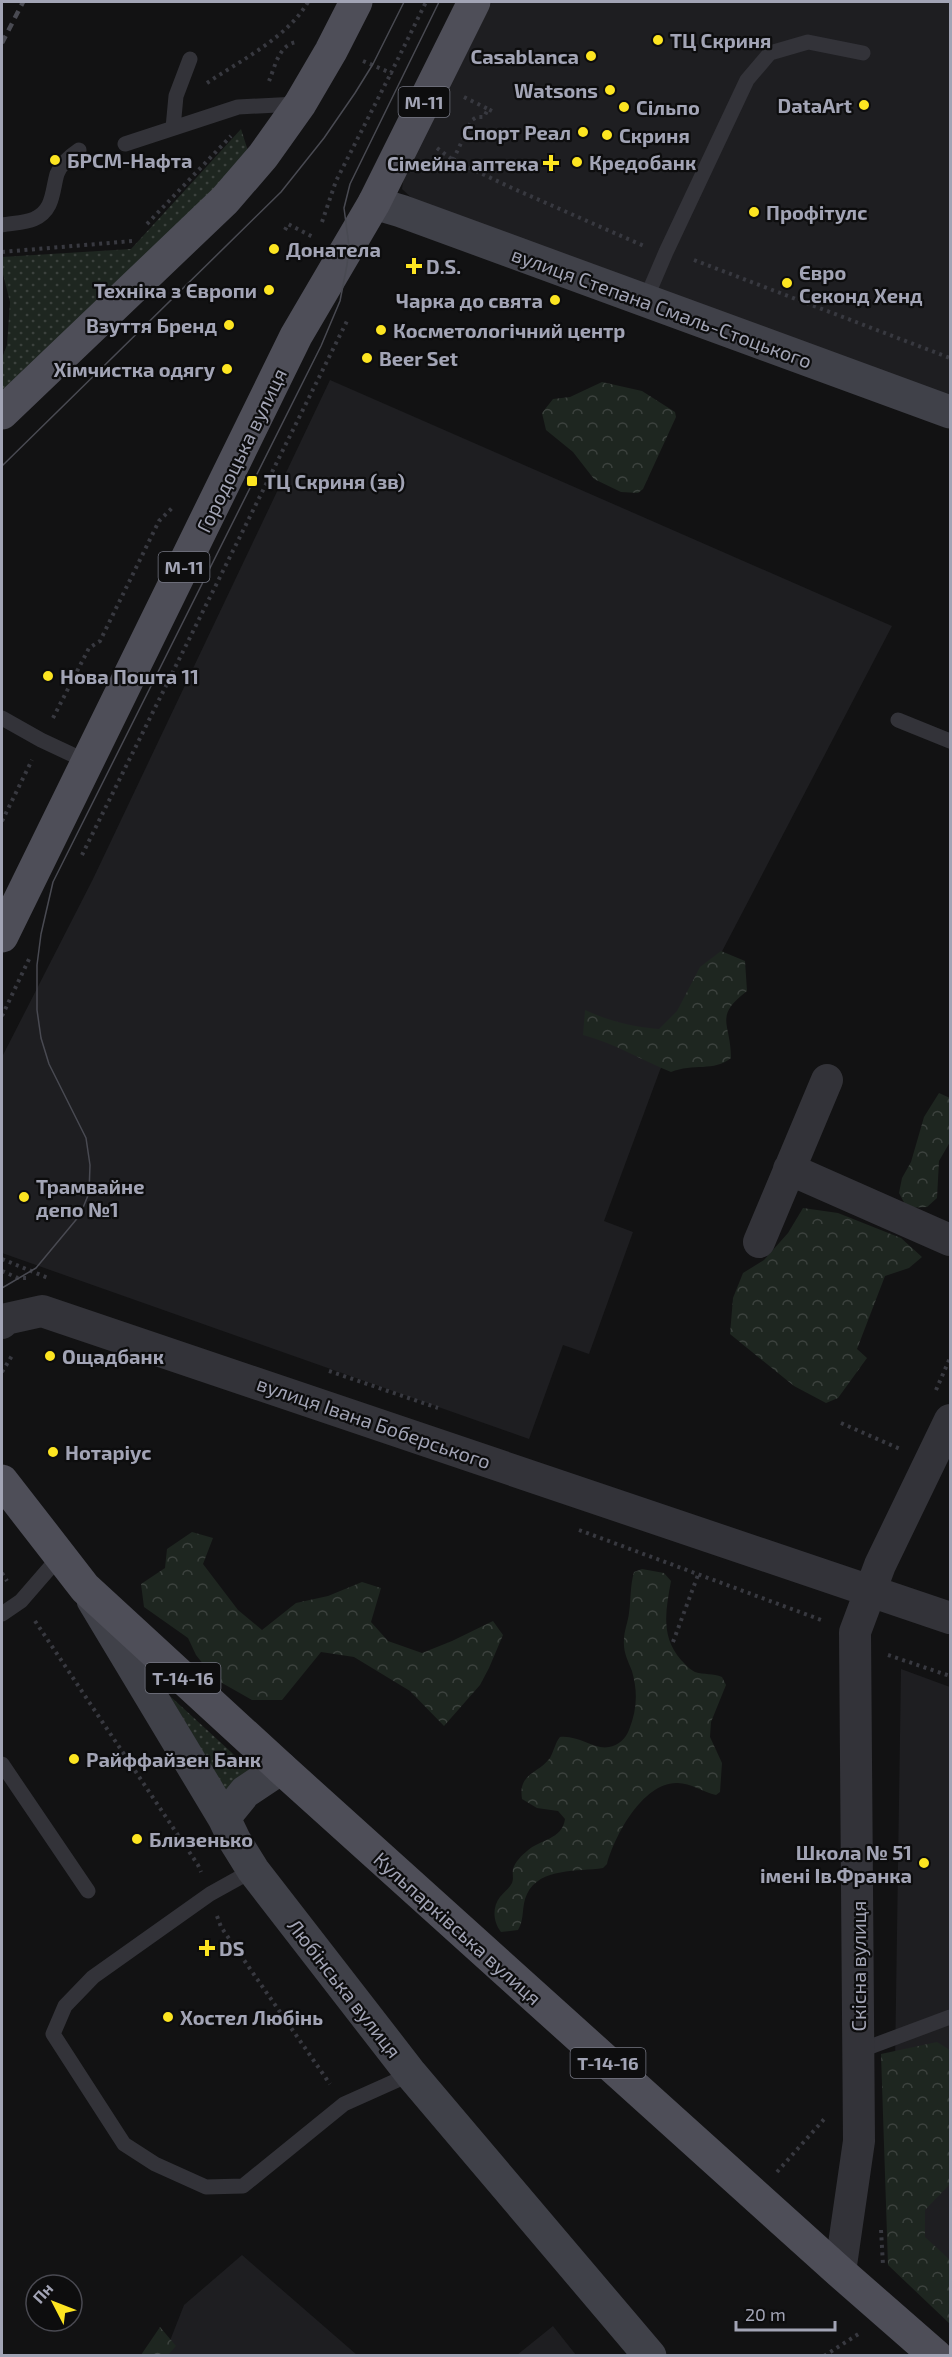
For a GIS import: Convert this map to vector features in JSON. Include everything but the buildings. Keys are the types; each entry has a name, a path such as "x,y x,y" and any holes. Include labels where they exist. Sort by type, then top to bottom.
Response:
{"main road":[{"path":"2,413 225,200 263,156 300,104 356,2"},
{"name":"Городоцька вулиця","path":"2,936 296,336 374,203 474,2"},
{"name":"вулиця Степана Смаль-Стоцького","path":"374,203 401,210 951,412"},
{"name":"Кульпарківська вулиця","path":"2,1481 85,1588 281,1768 840,2272 936,2355"},
{"name":"Любінська вулиця","path":"85,1588 254,1870 411,2074 650,2355"},
{"path":"224,1818 245,1792 281,1768"}],"street":[{"path":"759,1242 827,1080"},
{"path":"789,1169 951,1240"},
{"name":"вулиця Івана Боберського","path":"2,1323 6,1319 42,1311 951,1618"},
{"name":"Скісна вулиця","path":"840,2272 859,2141 855,1632 870,1589 951,1420"}],"lane":[{"path":"645,301 747,80 770,53 808,42 863,53"},
{"path":"173,128 176,96 186,75 190,59"},
{"path":"125,144 238,107 300,104"},
{"path":"2,225 34,219 45,211 54,196 58,172 67,159 79,150"},
{"path":"2,718 88,762"},
{"path":"898,720 951,741"},
{"path":"2,1614 21,1601 60,1556"},
{"path":"2,1764 88,1891"},
{"path":"254,1870 210,1894 93,1977 65,2006 53,2034 124,2144 155,2164 206,2187 243,2186 344,2104 411,2074"},
{"path":"859,2051 951,2017"}],"path":[{"path":"186,75 203,85 261,47 299,17 308,2"},
{"path":"313,244 336,182 426,2"},
{"path":"281,51 293,42 303,42"},
{"path":"378,66 391,73"},
{"path":"462,96 494,112"},
{"path":"453,160 472,120 484,117 488,109"},
{"path":"147,225 234,133"},
{"path":"434,146 453,160 644,246"},
{"path":"285,230 288,224 316,238"},
{"path":"2,252 131,242 139,234"},
{"path":"694,260 951,358"},
{"path":"77,864 348,317"},
{"path":"2,820 89,648 100,641 159,521 176,504"},
{"path":"2,1016 31,955"},
{"path":"2,1259 49,1278 18,1278 2,1270"},
{"path":"841,1423 909,1453"},
{"path":"673,1642 698,1575"},
{"path":"21,1601 198,1865 221,1927 344,2104"},
{"path":"884,1654 951,1676"},
{"path":"772,2178 830,2113"},
{"path":"824,2355 860,2333 868,2340"}],"shaded area":[{"path":"492,2 950,2 950,398 416,202 402,189 404,175"},
{"name":"Трамвайне депо №1","path":"330,380 892,626 660,1070 604,1221 633,1232 589,1354 563,1345 529,1439 2,1253 2,1057 93,879"},
{"name":"Школа № 51 імені Ів.Франка","path":"901,1669 950,1687 950,2318 892,2261"},
{"path":"242,2255 357,2355 164,2356 184,2305"},
{"path":"553,2326 576,2355 517,2355"}],"green space":[{"path":"241,129 248,151 245,162 2,401 2,358 7,345 10,302 2,270 2,257 131,249"},
{"path":"602,382 642,391 675,412 676,417 643,489 638,493 621,492 594,479 573,452 546,430 542,413 553,399 570,397"},
{"path":"721,951 745,961 747,991 727,1014 731,1058 718,1065 671,1072 617,1047 583,1035 585,1010 621,1023 659,1029 677,1011 700,967"},
{"path":"939,1093 950,1098 950,1142 939,1161 937,1198 927,1207 907,1208 899,1193 902,1178 911,1162 924,1117"},
{"path":"803,1208 838,1213 901,1238 922,1257 909,1268 885,1276 857,1349 867,1358 838,1398 826,1403 794,1386 730,1334 733,1298 743,1273 764,1260 788,1233"},
{"path":"192,1532 213,1538 203,1564 238,1610 262,1630 296,1603 328,1596 362,1582 381,1588 371,1622 388,1641 422,1653 493,1621 503,1635 480,1685 444,1726 410,1691 354,1657 321,1652 282,1700 252,1700 215,1679 196,1655 188,1638 144,1607 141,1584 165,1568 167,1549"},
{"path":"642,1569 664,1573 671,1581 666,1622 674,1651 693,1671 722,1677 726,1685 711,1722 710,1737 722,1763 720,1792 716,1795 686,1784 676,1783 652,1792 641,1801 623,1826 607,1864 603,1868 560,1872 541,1879 527,1894 518,1930 501,1932 494,1914 497,1901 512,1883 515,1864 532,1847 560,1831 565,1819 558,1811 537,1808 522,1799 523,1784 526,1779 550,1758 560,1737 574,1738 609,1747 621,1741 629,1730 634,1715 636,1694 632,1671 625,1652 624,1637 634,1572"},
{"path":"170,1696 255,1774 229,1797"},
{"path":"937,2042 950,2050 950,2184 925,2210 925,2237 950,2260 950,2324 888,2265 881,2054"},
{"path":"160,2327 176,2346 168,2355 141,2355"}],"tram line":[{"path":"2,466 281,192 324,138 355,93 373,64 404,2"},
{"path":"2,1288 36,1268 80,1215 89,1193 90,1165 86,1138 49,1064 41,1038 37,1010 37,965 41,934 53,882 321,346 340,301 347,265 349,246 344,208 350,184 439,2"}],"railway":[{"path":"2,43 23,2"}],"place":[{"name":"ТЦ Скриня","path":"658,40"},
{"name":"Casablanca","path":"591,56"},
{"name":"Watsons","path":"610,90"},
{"name":"DataArt","path":"864,105"},
{"name":"Сільпо","path":"624,107"},
{"name":"Спорт Реал","path":"583,132"},
{"name":"Скриня","path":"607,135"},
{"name":"БРСМ-Нафта","path":"55,160"},
{"name":"Кредобанк","path":"577,162"},
{"name":"Сімейна аптека","path":"551,163"},
{"name":"Профітулс","path":"754,212"},
{"name":"Донатела","path":"274,249"},
{"name":"D.S.","path":"414,266"},
{"name":"Євро Секонд Хенд","path":"787,283"},
{"name":"Техніка з Європи","path":"269,290"},
{"name":"Чарка до свята","path":"555,300"},
{"name":"Взуття Бренд","path":"229,325"},
{"name":"Косметологічний центр","path":"381,330"},
{"name":"Beer Set","path":"367,358"},
{"name":"Хімчистка одягу","path":"227,369"},
{"name":"ТЦ Скриня (зв)","path":"252,481"},
{"name":"Нова Пошта 11","path":"48,676"},
{"name":"Трамвайне депо №1","path":"24,1197"},
{"name":"Ощадбанк","path":"50,1356"},
{"name":"Нотаріус","path":"53,1452"},
{"name":"Райффайзен Банк","path":"74,1759"},
{"name":"Близенько","path":"137,1839"},
{"name":"Школа № 51 імені Ів.Франка","path":"924,1863"},
{"name":"DS","path":"207,1948"},
{"name":"Хостел Любінь","path":"168,2017"}]}
